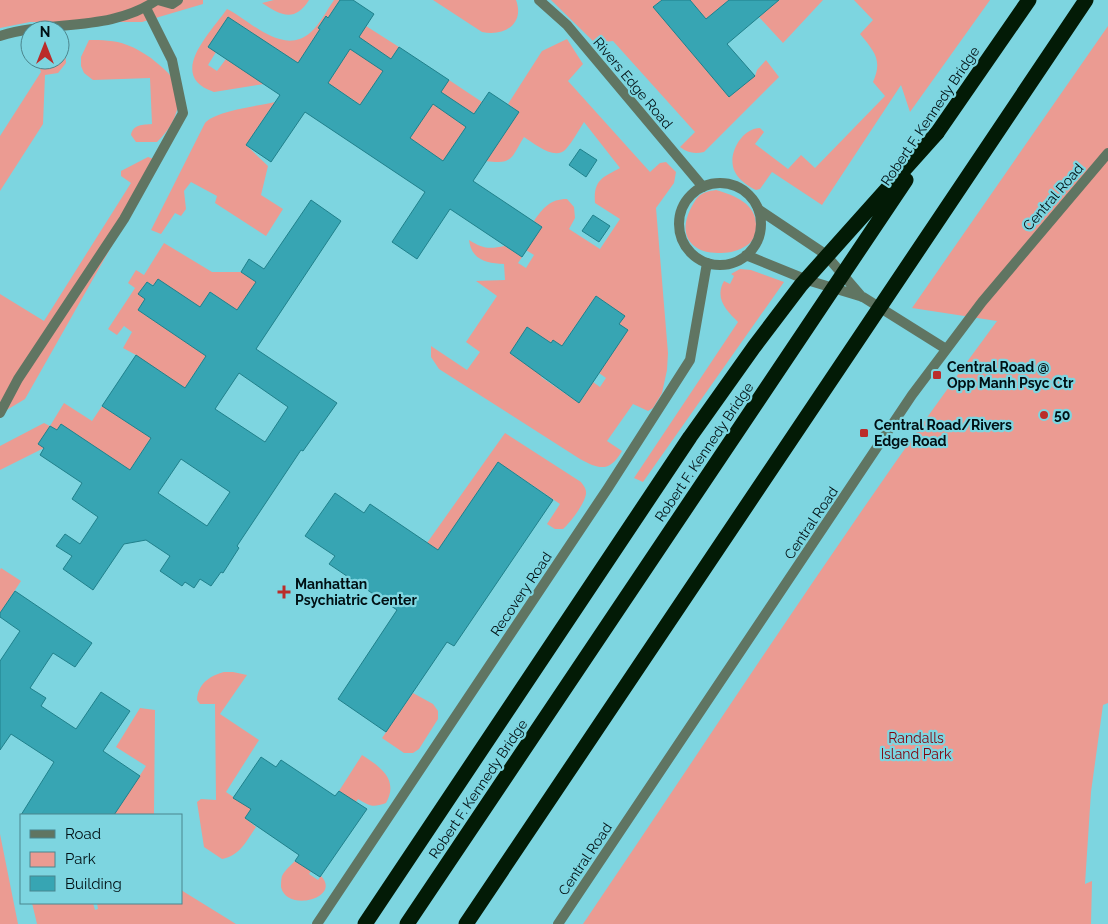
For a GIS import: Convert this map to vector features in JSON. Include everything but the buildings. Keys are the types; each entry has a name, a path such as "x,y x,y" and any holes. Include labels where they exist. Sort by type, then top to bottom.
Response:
{"highway":[{"name":"Robert F. Kennedy Bridge","path":"407,924 1029,0"},
{"path":"466,924 1086,0"},
{"path":"365,924 690,437 754,347 801,285 937,134"}],"street":[{"path":"0,36 19,30 108,21 146,8 157,0 172,4 178,0"},
{"name":"Rivers Edge Road","path":"539,0 567,25 703,187"},
{"path":"0,413 18,379 124,219 183,112 172,60 146,8"},
{"name":"Central Road","path":"558,924 907,403 1004,274 1108,153"},
{"path":"720,183 733,185 745,191 754,201 758,210 762,226 758,239 752,251 742,259 729,264 715,265 707,263 691,253 683,242 679,229 680,215 685,202 694,192 703,187 720,183"},
{"path":"758,210 825,254 862,297"},
{"path":"746,255 807,280 862,297 925,334 946,349"},
{"name":"Recovery Road","path":"317,924 608,488 690,360 707,263"}],"green space":[{"path":"0,0 203,0 203,4 142,22 20,20 20,24 0,28"},
{"path":"274,0 309,0 298,12 287,15 275,11 262,3"},
{"path":"334,0 340,0 298,63 228,17 208,47 216,52 208,65 217,71 226,59 264,84 214,92 200,85 193,76 196,53 227,9 268,34 278,39 289,41 300,39 311,32"},
{"path":"433,0 516,0 518,16 511,27 505,30 490,33 482,32"},
{"path":"551,0 662,0 653,7 729,97 755,76 757,70 766,60 779,77 704,152 688,152 680,147 695,132 613,41 595,43"},
{"path":"690,0 729,0 706,19"},
{"path":"779,0 823,0 783,43 759,17"},
{"path":"854,0 990,0 910,112 901,85 822,205 772,172 760,189 756,190 739,178 733,165 734,151 747,132 760,128 764,132 755,144 788,169 801,155 815,168 885,96 873,82 877,68 876,56 860,34 873,20"},
{"path":"366,26 399,47 374,84 368,110 328,83 350,49 361,56 358,37"},
{"name":"Randalls Island Park","path":"1108,26 1108,703 1103,705 1091,792 1085,884 1092,881 1091,924 583,924 838,545 997,321 912,308"},
{"path":"567,39 583,64 568,81 650,172 660,163 666,162 676,172 674,183 656,208 668,353 667,370 662,393 653,408 648,411 633,404 607,441 622,451 613,463 604,467 593,465 580,459 439,369 431,357 431,346 467,370 480,352 466,342 497,296 476,281 505,280 504,264 481,260 473,252 469,240 486,247 505,246 522,257 518,263 526,268 534,255 526,250 542,227 534,221 544,208 551,203 567,199 574,207 575,218 569,229 600,249 620,219 595,203 598,184 605,177 620,168 584,122 569,146 561,152 556,153 545,150 524,137 513,155 506,161 486,161 519,112 508,104 542,51","holes":["596,296 625,316 619,324 628,330 599,373 606,378 600,387 593,382 579,403 510,353 527,328 551,343 562,346"]},
{"path":"89,40 122,43 151,58 171,76 177,91 177,107 168,130 157,142 136,142 131,135 136,127 152,124 150,78 93,80 84,73 81,66 81,57"},
{"path":"40,70 60,70 58,73 45,75 43,124 0,191 0,136 41,72"},
{"path":"449,80 482,102 474,114 464,107 455,120 466,127 443,161 410,138"},
{"path":"275,102 246,145 268,166 261,195 283,209 266,236 215,203 217,196 191,182 184,191 186,209 181,216 175,213 161,234 151,230 205,123 227,112"},
{"path":"148,157 154,159 131,212 25,399 0,414 0,294 44,321 131,183 121,176 121,171"},
{"path":"716,190 744,202 756,220 756,229 751,242 738,250 718,253 701,250 689,241 686,235 687,219 695,201 702,194"},
{"path":"164,243 212,272 241,272 247,276 253,267 262,274 227,325 225,302 211,292 200,307 147,282 139,294 145,299 138,310 206,356 180,395 136,355 123,348 132,332 124,326 117,335 108,329 135,288 128,283 136,270 144,275"},
{"path":"740,269 751,270 784,282 643,482 634,478 738,322 723,304 720,293 724,281 730,284 734,276 731,274"},
{"path":"64,403 92,421 102,406 140,431 156,431 130,470 61,424 57,430 50,426"},
{"path":"44,423 50,426 44,448 0,470 0,446"},
{"path":"505,433 581,482 585,488 586,496 581,506 563,529 555,529 547,524 560,504 498,462 438,551 427,543"},
{"path":"1,568 21,581 0,613 0,570"},
{"path":"224,672 247,675 220,714 259,740 226,792 251,809 245,818 256,827 234,855 222,859 204,847 197,802 201,799 216,800 215,704 200,704 197,700 202,685 209,678"},
{"path":"413,693 433,704 438,711 438,719 419,749 413,753 404,753 382,738"},
{"path":"140,708 155,710 154,814 68,814 82,793 118,809 146,766 116,747"},
{"path":"362,755 376,764 389,781 389,795 386,803 374,806 358,799 356,802 339,791"},
{"path":"0,834 18,924 0,924"},
{"path":"295,861 311,871 309,874 318,880 321,876 326,884 324,891 319,896 311,900 302,901 285,895 281,887 282,876"},
{"path":"182,891 236,924 37,924 32,904 93,904 95,910 98,909 97,904 182,904"}],"place":[{"name":"Central Road @ Opp Manh Psyc Ctr","path":"937,375"},
{"name":"50","path":"1044,415"},
{"name":"Central Road/Rivers Edge Road","path":"864,433"},
{"name":"Manhattan Psychiatric Center","path":"284,592"}]}
